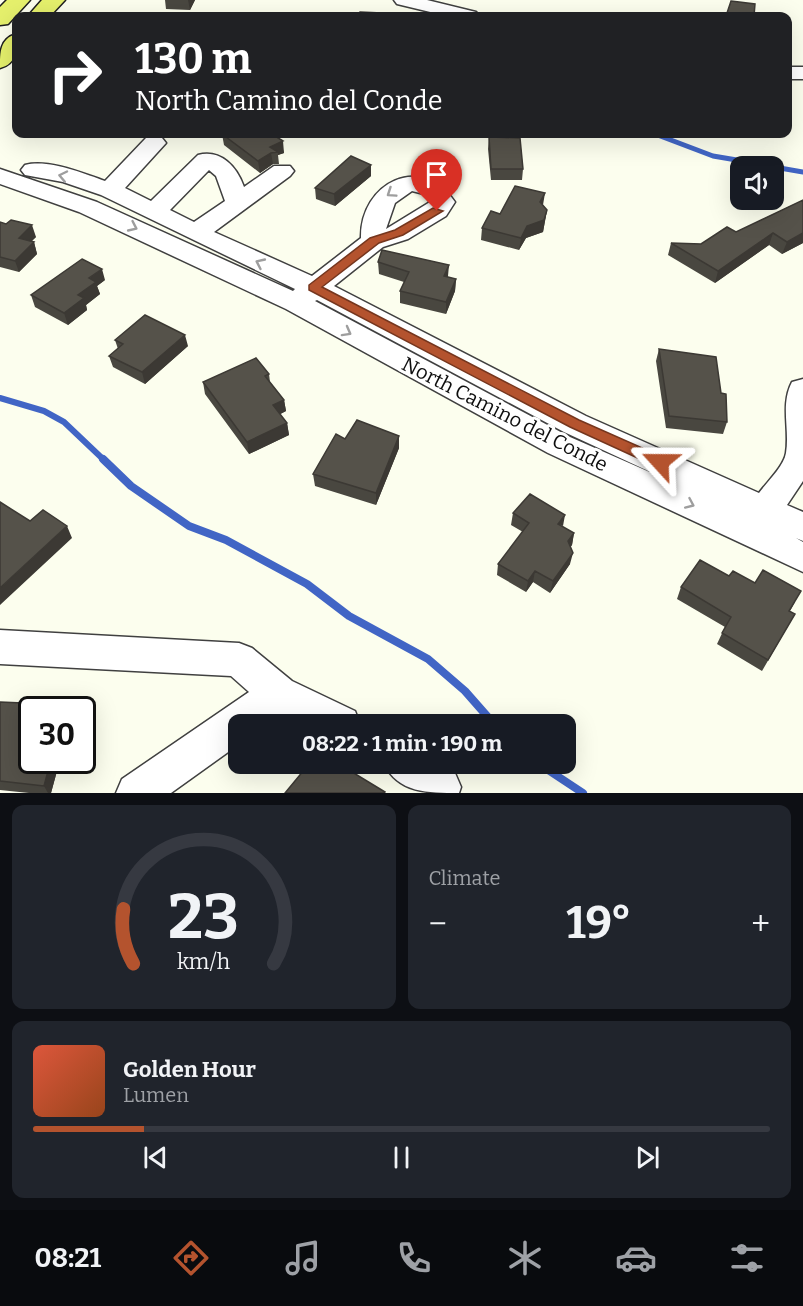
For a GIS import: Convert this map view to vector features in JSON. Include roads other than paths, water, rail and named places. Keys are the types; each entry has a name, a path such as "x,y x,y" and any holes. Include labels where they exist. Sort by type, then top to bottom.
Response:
{"main road":[{"path":"0,19 20,0"},
{"path":"42,12 54,0"},
{"path":"0,61 12,45"}],"street":[{"path":"404,0 453,12"},
{"path":"110,190 154,143"},
{"path":"154,212 206,160 217,163 227,170 238,203"},
{"name":"North Camino del Conde","path":"0,175 32,170 67,176 110,190 196,233 559,445 759,520 803,527"},
{"path":"196,233 282,171"},
{"name":"North Camino del Conde","path":"0,175 88,207 305,295"},
{"path":"305,295 374,241"},
{"path":"759,520 802,455 800,419 803,390"},
{"name":"North Camino del Conde","path":"759,520 803,558"},
{"path":"0,647 239,660 279,694 320,714"},
{"path":"136,793 279,694"},
{"path":"420,774 441,787 437,793"}],"waterway":[{"path":"666,138 713,156 730,159"},
{"path":"784,169 803,172"},
{"path":"0,398 44,411 64,422 104,460"},
{"path":"103,459 131,486 189,526 226,540 307,584 349,616 428,659 465,691 485,714"},
{"path":"554,774 583,793"}]}
